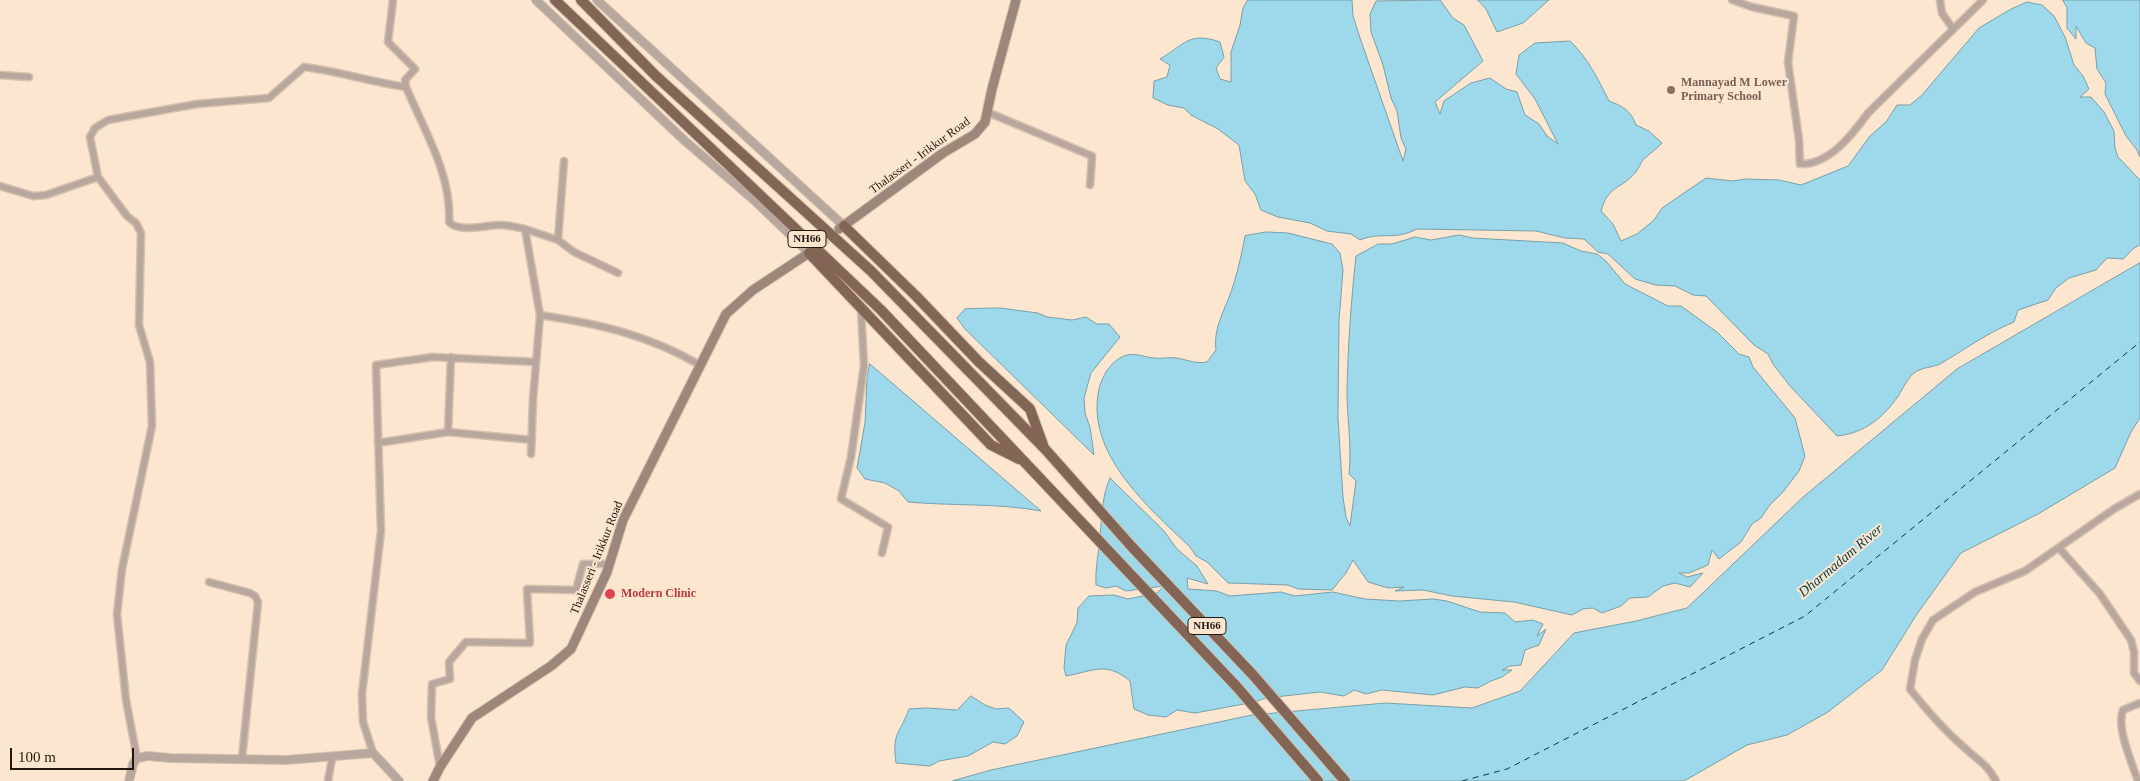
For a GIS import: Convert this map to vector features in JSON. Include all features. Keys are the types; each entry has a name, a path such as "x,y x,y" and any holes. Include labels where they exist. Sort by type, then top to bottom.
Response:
{"highway":[{"name":"NH66","path":"554,0 861,289 1237,687 1318,781"},
{"name":"NH66","path":"581,0 656,76 870,271 1045,449 1132,547 1253,674 1345,781"},
{"path":"842,227 916,296 980,362 1030,409 1045,449"},
{"path":"810,253 861,309 992,445 1026,462"}],"main road":[{"name":"Thalasseri - Irikkur Road","path":"842,227 943,153 975,134 985,122 1016,0"},
{"name":"Thalasseri - Irikkur Road","path":"433,781 472,718 551,666 571,649 610,564 624,520 726,314 753,290 810,253"}],"street":[{"path":"393,0 388,42 415,69 407,75 405,80 406,87 440,164 448,190 449,222 453,227 499,225 524,229 558,240 574,252 618,273"},
{"path":"536,0 684,141 755,201 810,253"},
{"path":"597,0 842,227"},
{"path":"1732,0 1752,7 1794,16 1788,62 1799,140 1800,164 1811,165 1828,156 1853,133 1868,113 1983,0"},
{"path":"1940,0 1942,13 1953,29"},
{"path":"129,781 132,764 136,758 126,700 117,614 122,569 152,426 150,362 139,325 141,233 136,223 127,216 98,177 90,137 95,128 108,120 197,104 270,98 304,67 406,87"},
{"path":"0,75 29,77"},
{"path":"987,112 1092,156 1090,185"},
{"path":"558,240 564,161"},
{"path":"0,186 33,196 46,195 98,177"},
{"path":"524,229 540,314 531,454"},
{"path":"861,309 864,366 851,457 841,499 888,527 882,553"},
{"path":"540,314 615,328 679,353 700,366"},
{"path":"399,781 373,754 363,722 362,694 381,531 376,365 433,357 536,362"},
{"path":"448,432 451,357"},
{"path":"378,443 448,432 532,440"},
{"path":"1996,781 1989,767 1967,750 1927,710 1910,689 1915,660 1922,639 1933,620 1976,592 2025,571 2114,509 2140,494"},
{"path":"2058,548 2100,594 2131,640 2134,652 2134,673 2140,681"},
{"path":"440,767 431,717 432,684 450,679 449,662 466,642 530,643 527,588 576,590 583,564 610,564"},
{"path":"209,582 245,591 255,596 258,602 242,758"},
{"path":"2138,781 2124,739 2121,715 2123,710 2140,703"},
{"path":"136,758 148,756 286,760 373,754"},
{"path":"328,781 332,758"}],"water":[{"path":"1248,0 1352,0 1353,16 1403,161 1406,149 1401,138 1397,111 1391,98 1383,65 1371,32 1370,14 1376,1 1440,0 1453,18 1464,25 1483,61 1435,102 1440,114 1444,101 1471,83 1490,78 1506,89 1517,92 1525,115 1539,124 1547,136 1558,144 1535,99 1516,74 1519,55 1535,43 1570,41 1597,77 1609,101 1626,110 1632,116 1636,125 1649,131 1662,143 1644,159 1630,178 1607,196 1604,203 1601,211 1613,224 1621,241 1637,234 1654,220 1662,208 1706,178 1733,181 1745,179 1779,180 1801,185 1848,166 1870,136 1886,122 1897,105 1910,105 1922,95 1979,28 2027,2 2042,5 2054,16 2065,37 2074,65 2083,76 2089,89 2080,97 2091,97 2104,112 2114,131 2115,148 2118,157 2140,180 2140,245 2123,259 2107,258 2096,270 2069,278 2056,288 2048,300 2018,310 2014,322 1985,336 1940,364 1917,371 1906,383 1887,411 1873,423 1856,432 1837,436 1790,386 1773,364 1768,354 1754,345 1706,296 1693,295 1675,286 1656,285 1635,279 1608,254 1598,252 1584,239 1565,238 1536,231 1417,229 1401,235 1375,236 1360,240 1351,234 1327,231 1310,223 1278,217 1261,210 1255,194 1245,181 1239,145 1218,129 1191,115 1184,108 1168,105 1153,98 1154,81 1167,77 1170,65 1160,59 1187,41 1194,39 1210,39 1220,42 1224,57 1216,68 1220,79 1231,82 1231,52 1240,25 1243,8"},
{"path":"1478,0 1549,0 1523,23 1497,32 1486,9"},
{"path":"2063,0 2140,0 2140,157 2126,136 2105,94 2106,83 2097,69 2095,48 2086,43 2076,26 2076,39 2067,28 2067,8"},
{"path":"1266,232 1288,233 1332,244 1340,253 1343,270 1339,321 1338,418 1343,497 1346,517 1350,526 1356,481 1349,474 1347,390 1356,256 1378,244 1392,244 1415,237 1431,240 1459,235 1473,238 1563,243 1581,251 1597,254 1606,261 1625,284 1668,306 1681,306 1717,332 1739,354 1749,357 1753,367 1795,418 1805,456 1799,471 1761,518 1752,524 1741,542 1719,559 1712,550 1708,565 1689,573 1679,573 1687,577 1703,573 1690,587 1675,583 1663,586 1648,597 1630,598 1621,606 1602,613 1593,608 1583,609 1572,615 1514,602 1452,596 1423,590 1395,591 1404,587 1388,588 1368,582 1353,560 1346,573 1332,590 1298,589 1288,585 1228,583 1207,562 1196,556 1190,547 1139,496 1124,477 1111,457 1101,435 1097,413 1099,389 1102,379 1111,365 1119,358 1128,355 1207,362 1216,350 1218,325 1235,280 1245,236"},
{"name":"Dharmadam River","path":"2140,263 2140,418 2131,432 2115,468 2038,514 1961,553 1917,614 1882,670 1828,712 1787,735 1747,745 1684,781 952,781 991,770 1252,715 1385,703 1472,708 1520,691 1574,633 1636,621 1687,608 1802,498 1957,369"},
{"path":"1000,308 1072,320 1086,317 1097,324 1109,324 1120,337 1091,373 1084,398 1085,413 1090,427 1094,455 965,329 957,318 965,309"},
{"path":"870,364 1041,511 1025,508 908,502 899,491 885,483 865,479 857,468 865,423 867,378"},
{"path":"1110,478 1164,531 1177,549 1197,566 1208,584 1187,578 1188,589 1217,591 1230,596 1281,592 1295,596 1333,592 1365,599 1399,601 1433,599 1447,601 1480,612 1505,613 1515,622 1533,620 1543,624 1537,636 1546,629 1539,645 1525,650 1521,665 1510,666 1502,670 1512,670 1502,677 1478,688 1465,687 1433,695 1382,690 1366,694 1354,690 1344,696 1320,692 1266,698 1255,702 1195,713 1177,710 1166,717 1148,715 1134,709 1130,681 1122,675 1107,669 1100,669 1066,676 1064,668 1066,645 1077,623 1078,608 1089,596 1114,595 1128,599 1157,593 1164,586 1126,591 1116,586 1106,588 1096,585 1103,506"},
{"path":"971,696 985,705 996,709 1009,708 1024,722 1017,736 1005,744 993,742 968,756 939,761 930,766 896,763 895,745 897,734 909,709 957,710"}],"ferry route":[{"path":"1462,781 1507,769 1805,616 2140,342"}],"tunnel":[{"path":"810,253 837,231"}],"place":[{"name":"Mannayad M Lower Primary School","path":"1671,90"},
{"name":"Modern Clinic","path":"610,594"}]}
